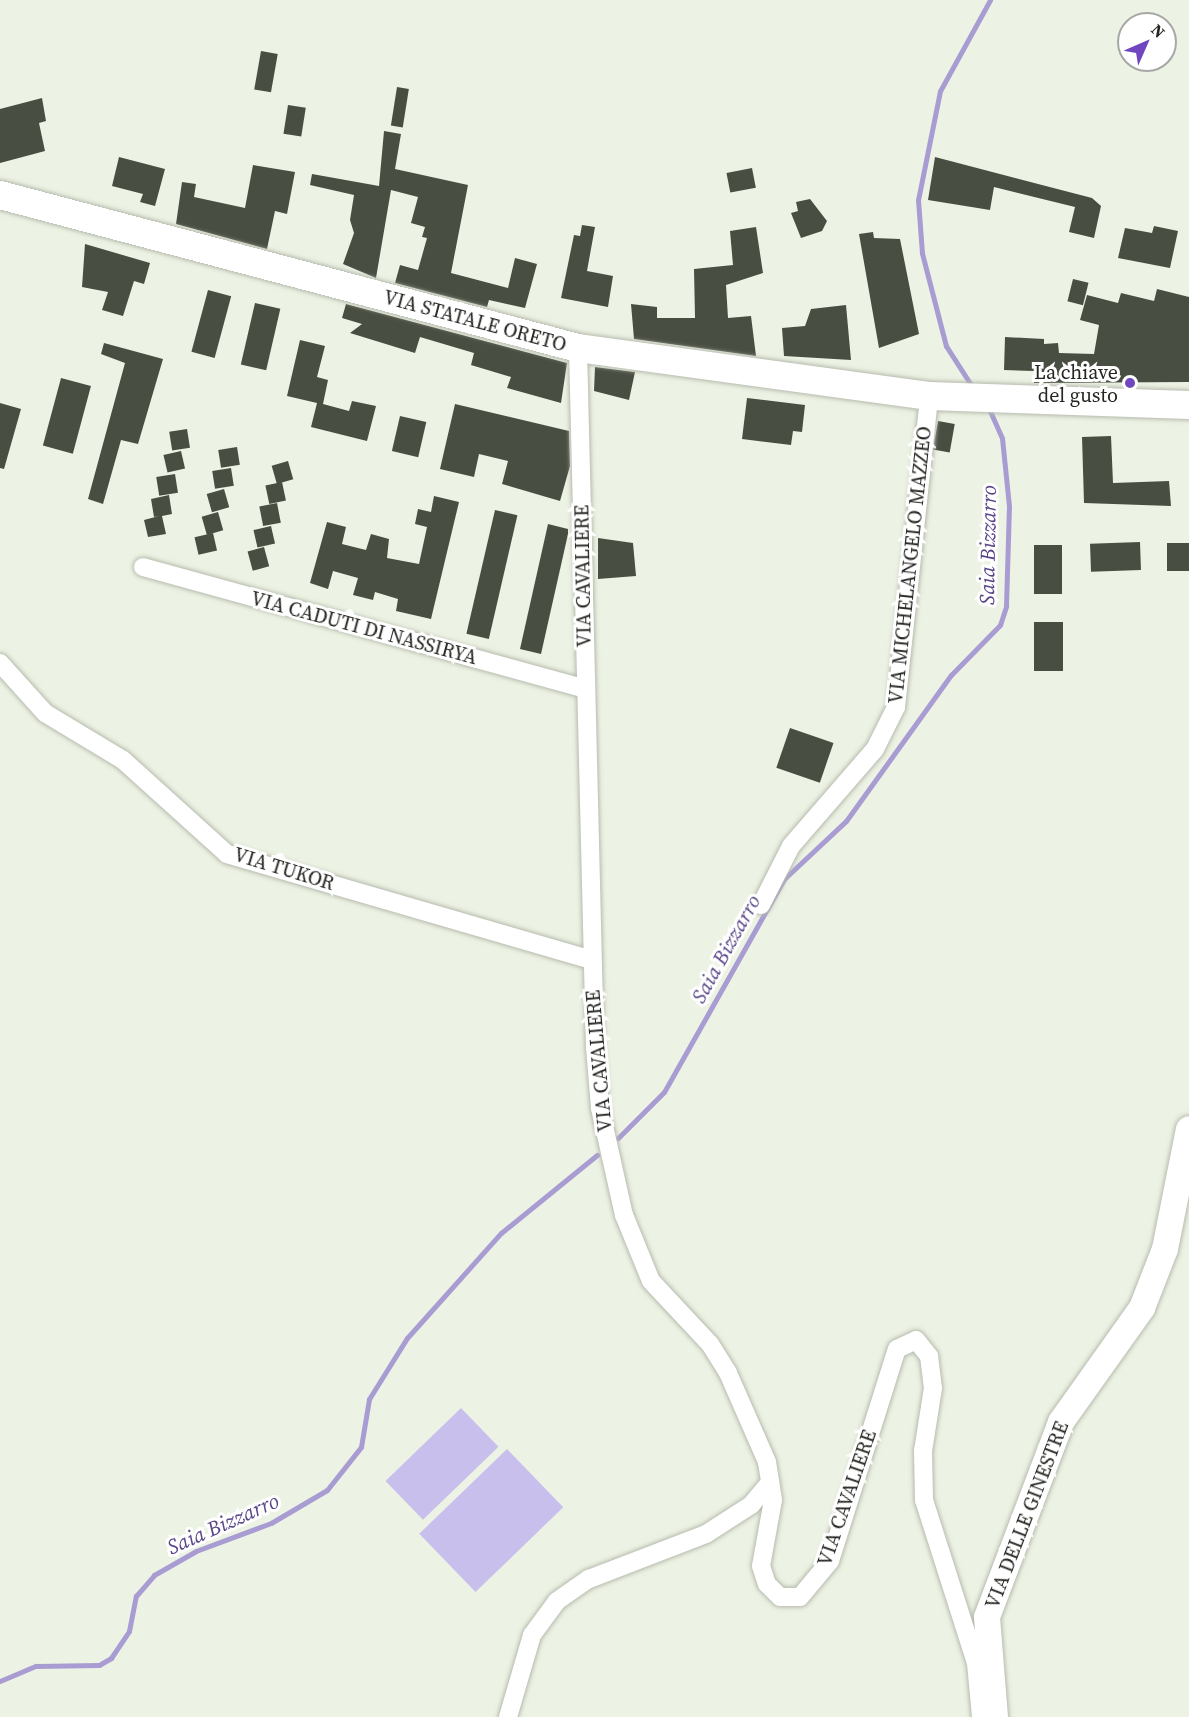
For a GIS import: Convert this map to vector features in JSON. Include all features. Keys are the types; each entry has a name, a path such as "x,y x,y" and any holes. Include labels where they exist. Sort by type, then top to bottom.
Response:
{"main road":[{"name":"VIA STATALE ORETO","path":"0,195 578,348 960,399 1005,402 1189,405"}],"street":[{"name":"VIA CAVALIERE","path":"578,348 591,960 600,1108 624,1215 651,1281 710,1344 728,1373 767,1462 773,1500 761,1566 767,1584 780,1597 800,1597 830,1561 897,1349 916,1341 929,1356 933,1388 923,1451 924,1500 975,1663 981,1717"},
{"name":"VIA MICHELANGELO MAZZEO","path":"761,905 791,846 875,749 896,707 928,396"},
{"name":"VIA CADUTI DI NASSIRYA","path":"142,567 586,689"},
{"name":"VIA TUKOR","path":"0,663 45,713 123,760 227,854 591,960"},
{"name":"VIA DELLE GINESTRE","path":"995,1717 987,1617 1061,1422 1142,1308 1165,1249 1189,1129"},
{"path":"508,1717 532,1635 557,1601 589,1579 706,1534 751,1505 770,1482"}],"shaded area":[{"path":"461,1408 499,1447 423,1520 385,1481"},
{"path":"507,1449 563,1507 476,1592 419,1534"}],"building":[{"path":"261,51 278,54 271,92 254,89"},
{"path":"397,87 409,89 403,127 391,126"},
{"path":"42,98 46,121 39,123 45,151 0,163 0,109"},
{"path":"288,105 306,108 301,136 283,134"},
{"path":"384,131 401,134 395,169 468,185 451,273 508,288 515,258 537,264 525,308 489,300 487,307 395,283 400,265 418,270 427,238 422,237 425,227 411,223 418,197 391,190 376,278 343,264 354,233 350,220 354,195 310,185 312,174 379,186"},
{"path":"119,157 165,169 155,206 140,202 143,194 112,186"},
{"path":"935,157 1092,198 1101,206 1094,238 1069,232 1075,207 994,187 990,210 928,200"},
{"path":"253,165 295,172 287,214 275,211 267,249 176,224 182,182 196,184 194,197 245,208"},
{"path":"752,168 756,188 730,193 726,173"},
{"path":"810,199 827,221 822,231 801,238 791,213 798,211 796,202"},
{"path":"582,225 595,227 587,271 613,276 608,307 561,298 574,235 580,236"},
{"path":"1154,226 1178,231 1170,268 1118,258 1125,228 1152,233"},
{"path":"756,227 763,273 726,285 728,318 751,316 756,356 634,339 631,304 657,307 657,318 695,318 694,269 733,265 730,231"},
{"path":"873,232 874,238 900,239 919,334 879,348 859,234"},
{"path":"85,244 150,263 144,284 134,281 123,316 102,310 108,292 82,287"},
{"path":"1073,279 1089,283 1083,305 1067,301"},
{"path":"1157,289 1189,297 1189,382 1034,383 1034,371 1004,370 1005,337 1044,339 1044,344 1058,343 1059,353 1094,354 1099,325 1080,320 1087,295 1118,303 1121,293 1154,301"},
{"path":"208,290 231,296 215,358 191,352"},
{"path":"255,303 280,309 266,370 241,364"},
{"path":"346,304 567,363 561,403 507,388 511,377 471,365 474,353 420,337 415,353 350,333 362,324 342,318"},
{"path":"846,305 851,360 784,356 782,328 805,326 811,309"},
{"path":"300,340 325,346 317,377 328,380 323,404 349,411 352,401 376,406 367,441 311,427 317,403 287,396"},
{"path":"104,343 163,359 138,444 121,440 103,504 88,499 125,363 101,354"},
{"path":"595,367 635,372 629,400 594,391"},
{"path":"61,378 91,386 73,454 43,446"},
{"path":"747,398 805,405 802,432 793,431 791,445 742,439"},
{"path":"0,403 21,409 4,469 0,468"},
{"path":"455,404 569,431 570,466 560,501 502,484 508,461 479,454 474,477 440,469"},
{"path":"400,416 426,422 418,457 392,451"},
{"path":"938,421 955,424 950,453 933,450"},
{"path":"187,429 190,448 172,451 169,432"},
{"path":"1111,436 1113,483 1169,481 1171,506 1084,503 1082,437"},
{"path":"237,447 240,465 221,468 218,450"},
{"path":"181,451 185,469 168,473 163,455"},
{"path":"288,461 293,479 277,484 272,466"},
{"path":"231,468 234,486 215,489 212,471"},
{"path":"175,474 178,493 159,496 156,477"},
{"path":"282,482 286,501 269,504 265,486"},
{"path":"224,489 229,507 212,512 207,494"},
{"path":"169,495 172,514 162,516 166,534 148,537 144,520 159,516 154,517 151,499"},
{"path":"434,496 459,502 431,619 396,611 398,599 375,592 373,600 353,595 358,578 333,571 328,589 310,583 327,522 346,527 342,544 366,550 371,534 389,539 387,558 419,564 427,527 415,524 418,509 431,512"},
{"path":"277,503 281,523 263,526 259,506"},
{"path":"495,510 517,515 489,639 466,634"},
{"path":"218,512 223,530 207,535 202,517"},
{"path":"548,524 568,529 568,534 541,654 520,649"},
{"path":"271,526 275,544 258,548 253,530"},
{"path":"213,533 217,551 199,555 194,537"},
{"path":"598,538 633,543 636,576 598,579"},
{"path":"1140,542 1141,570 1091,572 1090,544"},
{"path":"1167,543 1189,543 1189,571 1167,571"},
{"path":"1034,545 1062,545 1062,594 1034,594"},
{"path":"264,547 269,566 253,571 248,551"},
{"path":"1034,622 1063,622 1063,671 1034,671"},
{"path":"790,728 833,743 820,783 776,768"}],"waterway":[{"name":"Saia Bizzarro","path":"973,388 946,346 922,253 918,200 940,91 990,0"},
{"name":"Saia Bizzarro","path":"618,1138 664,1092 784,879 846,821 951,675 1000,625 1006,606 1009,506 1002,438 988,407"},
{"name":"Saia Bizzarro","path":"0,1681 36,1666 99,1665 111,1658 129,1631 136,1596 154,1575 196,1551 271,1523 327,1490 361,1447 369,1399 407,1338 501,1233 597,1155"}],"place":[{"name":"La chiave del gusto","path":"1130,383"}]}
